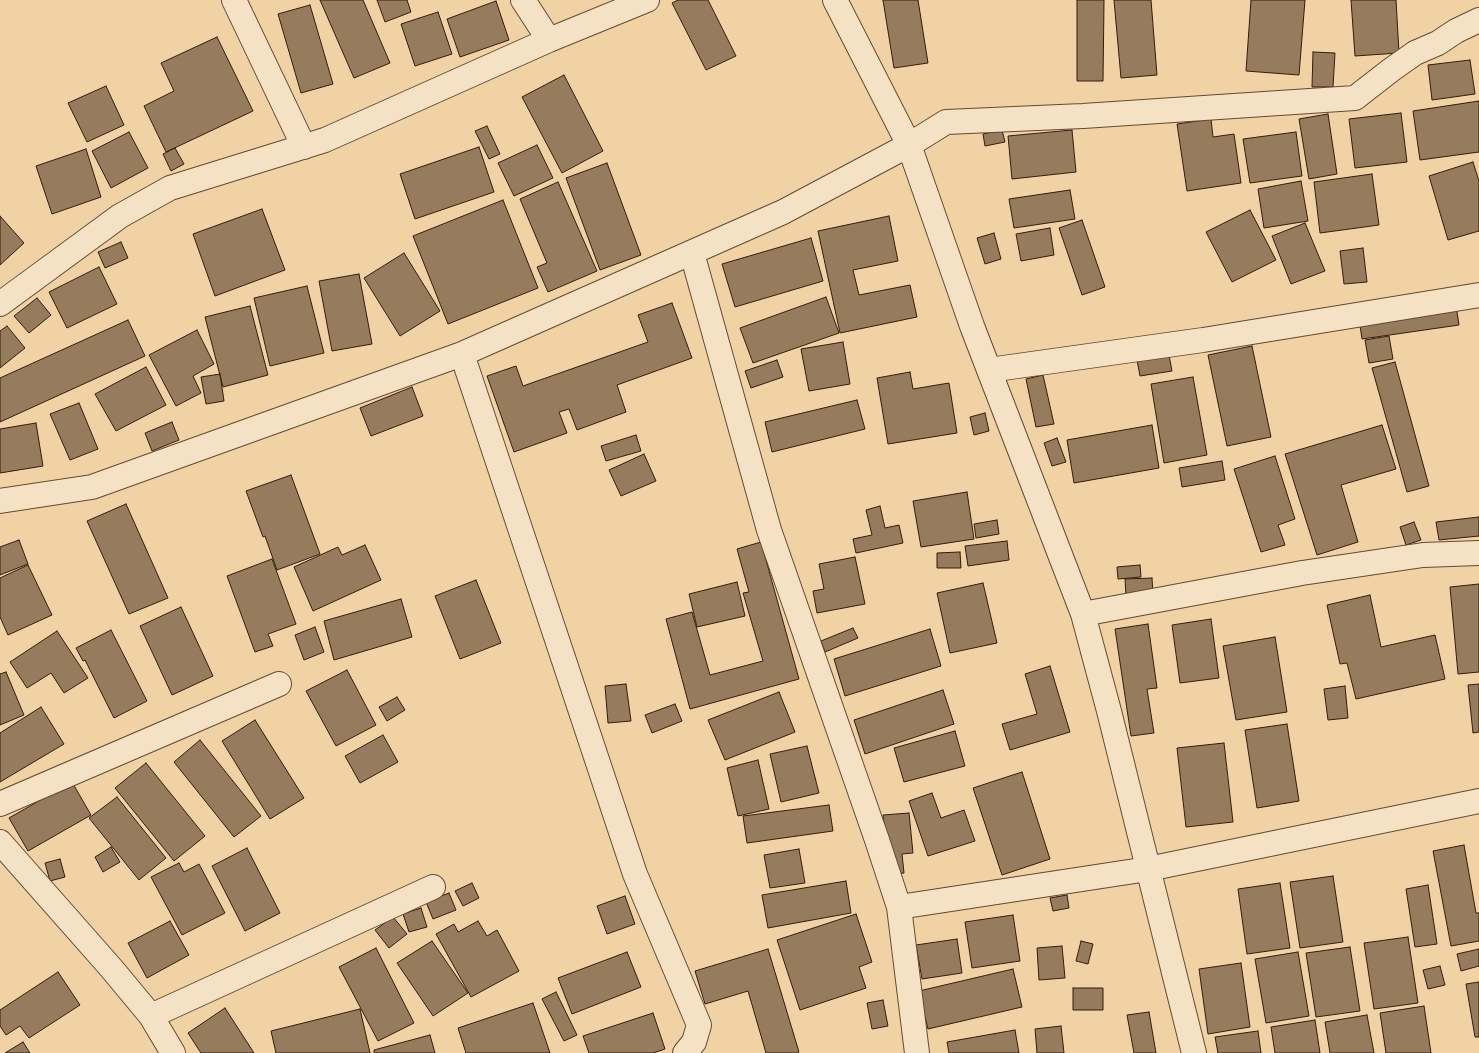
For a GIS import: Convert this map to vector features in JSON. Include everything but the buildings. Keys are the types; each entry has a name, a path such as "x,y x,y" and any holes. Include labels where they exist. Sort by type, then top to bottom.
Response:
{"street":[{"path":"234,0 304,147"},
{"path":"523,0 549,40"},
{"path":"0,304 120,216 170,188 325,140 549,40 647,0"},
{"path":"835,0 909,144 972,326 1083,614 1194,1053"},
{"path":"0,501 92,487 462,354 783,212 946,122 1083,116 1355,98 1415,53 1438,43 1479,20"},
{"path":"692,253 769,530 899,907 918,1053"},
{"path":"989,370 1203,340 1479,295"},
{"path":"462,354 635,874 699,1025 693,1049"},
{"path":"1083,614 1302,573 1423,555 1479,553"},
{"path":"0,804 279,684"},
{"path":"899,907 1148,869 1479,801"},
{"path":"0,842 106,962 150,1016 173,1053"},
{"path":"150,1016 433,887"}]}
